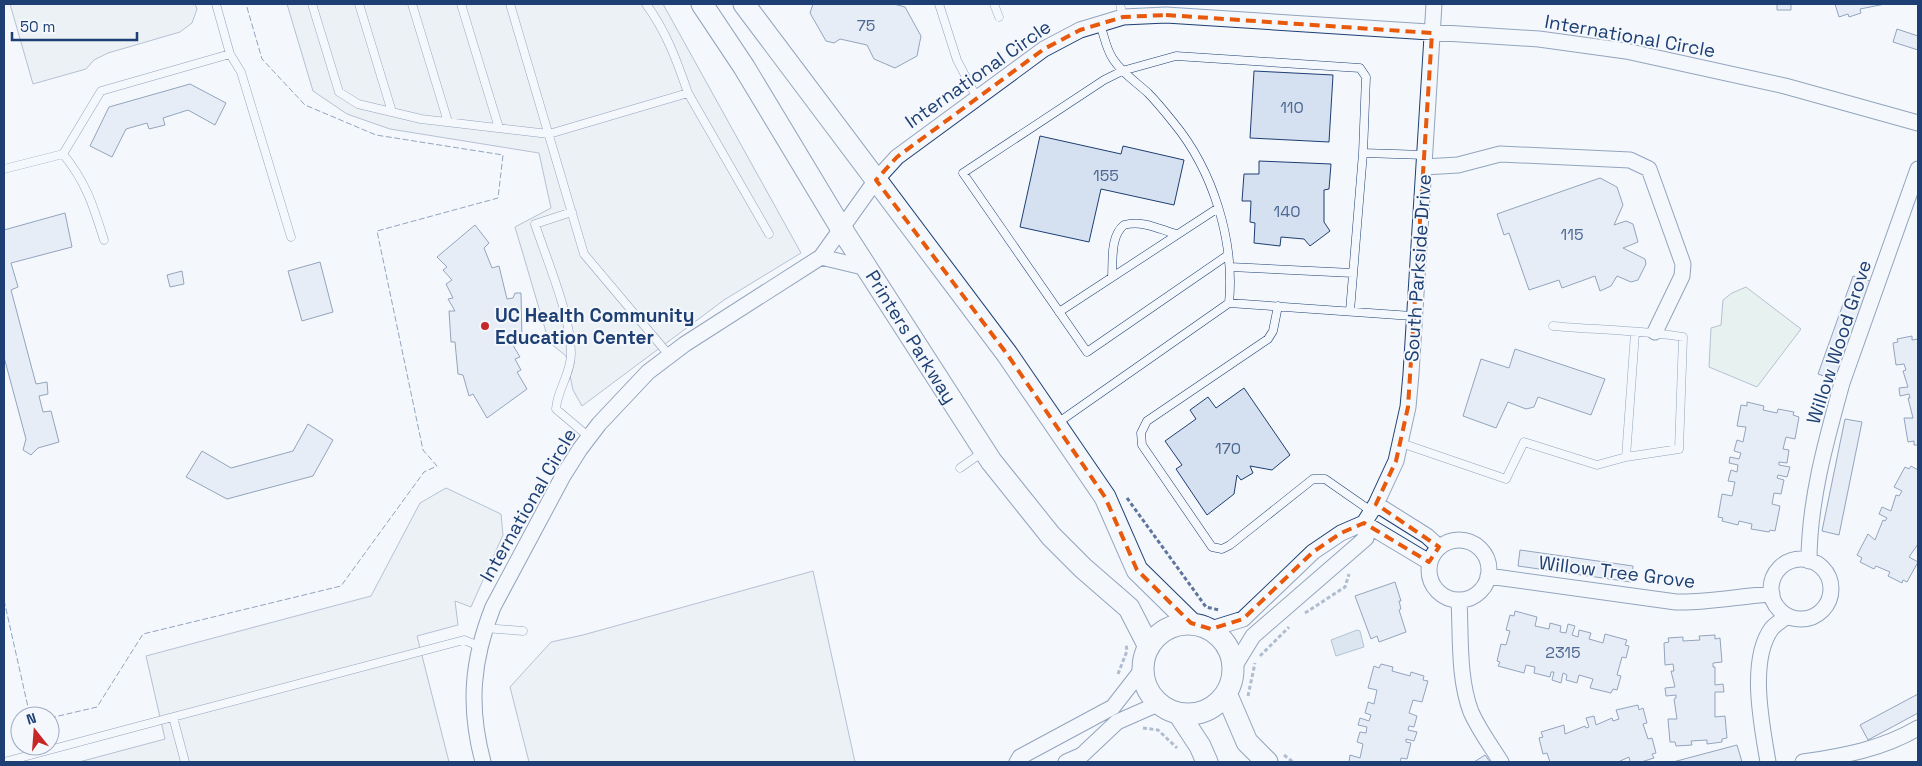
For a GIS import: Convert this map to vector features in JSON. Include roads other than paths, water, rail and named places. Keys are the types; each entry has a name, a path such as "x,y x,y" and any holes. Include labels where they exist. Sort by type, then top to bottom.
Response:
{"main road":[{"name":"Printers Parkway","path":"702,4 744,67 841,228 985,451 1051,536 1083,568 1129,608 1149,647"},
{"path":"744,4 992,334 1105,497 1137,570 1191,623 1211,629 1227,645 1234,666"},
{"path":"1191,623 1171,627 1155,638 1145,652 1141,671 1146,685 1158,704 1179,714 1197,715 1216,704 1226,693 1246,742 1272,756"},
{"name":"South Parkside Drive","path":"1226,693 1230,689 1234,666"},
{"path":"1179,714 1200,746 1207,762"}],"street":[{"name":"South Parkside Drive","path":"1234,666 1253,636 1366,538 1371,513 1396,461 1401,443 1410,382 1412,316 1425,161 1434,4"},
{"name":"International Circle","path":"483,762 474,707 475,667 479,646 493,607 563,476 589,437 623,397 648,372 669,356 821,257 876,180 897,157 1061,39 1100,24 1122,10 1166,15 1539,39 1626,51 1785,86 1918,124"},
{"path":"1425,161 1458,165 1500,154 1630,160 1649,169 1683,264 1682,276 1655,332"},
{"name":"Willow Wood Grove","path":"1809,560 1812,512 1838,399 1918,169"},
{"path":"821,257 867,268"},
{"path":"1371,513 1426,536 1439,547"},
{"path":"1371,513 1429,562"},
{"path":"1211,629 1243,619 1313,552 1371,513"},
{"path":"1448,541 1468,541 1484,552 1489,565 1488,576 1479,592 1472,597 1459,600 1448,598 1439,593 1431,583 1429,562 1439,547 1448,541"},
{"path":"1809,560 1824,570 1831,587 1827,605 1814,617 1804,619 1787,616 1780,610 1772,594 1775,575 1781,567 1790,562 1809,560"},
{"name":"Willow Tree Grove","path":"1488,576 1676,602 1700,602 1772,594"},
{"path":"1459,600 1467,694 1476,720 1501,762"},
{"path":"1768,762 1758,689 1759,670 1762,652 1772,628 1787,616"},
{"path":"1017,762 1020,757 1113,707 1141,671"},
{"path":"1066,762 1082,755 1117,722 1158,704"},
{"path":"1803,762 1862,752 1885,744 1918,728"}],"lane":[{"path":"216,4 230,54 241,72 291,237"},
{"path":"312,4 340,92 358,104 448,122 549,134 688,93"},
{"path":"359,4 392,112"},
{"path":"412,4 448,122"},
{"path":"461,4 499,128"},
{"path":"510,4 584,254 669,356"},
{"path":"646,4 659,21 677,58 688,93 769,234"},
{"path":"939,4 957,60 977,98"},
{"path":"994,4 998,17"},
{"path":"1100,24 1112,58 1122,71 1148,94 1184,137 1207,179 1218,208 1228,255 1230,267 1229,303"},
{"path":"4,169 63,154 101,91 230,54"},
{"path":"1228,255 1088,352 963,173 1104,80 1122,71 1176,56 1360,68 1366,77 1363,153 1350,311"},
{"path":"1363,153 1425,161"},
{"path":"63,154 80,174 104,240"},
{"path":"1059,312 1218,208"},
{"path":"572,212 535,224 564,313 571,354 568,372 557,398 556,409 589,437"},
{"path":"1112,277 1117,234 1124,225 1146,224 1176,234"},
{"path":"1230,267 1353,273"},
{"path":"1055,425 1229,303 1412,316"},
{"path":"1278,306 1274,331 1268,339 1147,421 1141,433 1142,445 1212,547 1222,549 1230,545 1313,479 1325,479 1371,513"},
{"path":"1401,443 1506,479 1524,442 1597,465 1626,457 1679,448 1683,337 1655,332 1635,333 1553,326"},
{"path":"1626,457 1635,333"},
{"path":"960,468 985,451"},
{"path":"485,628 523,631"},
{"path":"4,762 464,640 479,646"},
{"path":"173,716 185,762"}],"water":[{"path":"1357,630 1360,631 1364,647 1336,656 1331,640"}],"place":[{"name":"UC Health Community Education Center","path":"485,326"}]}
